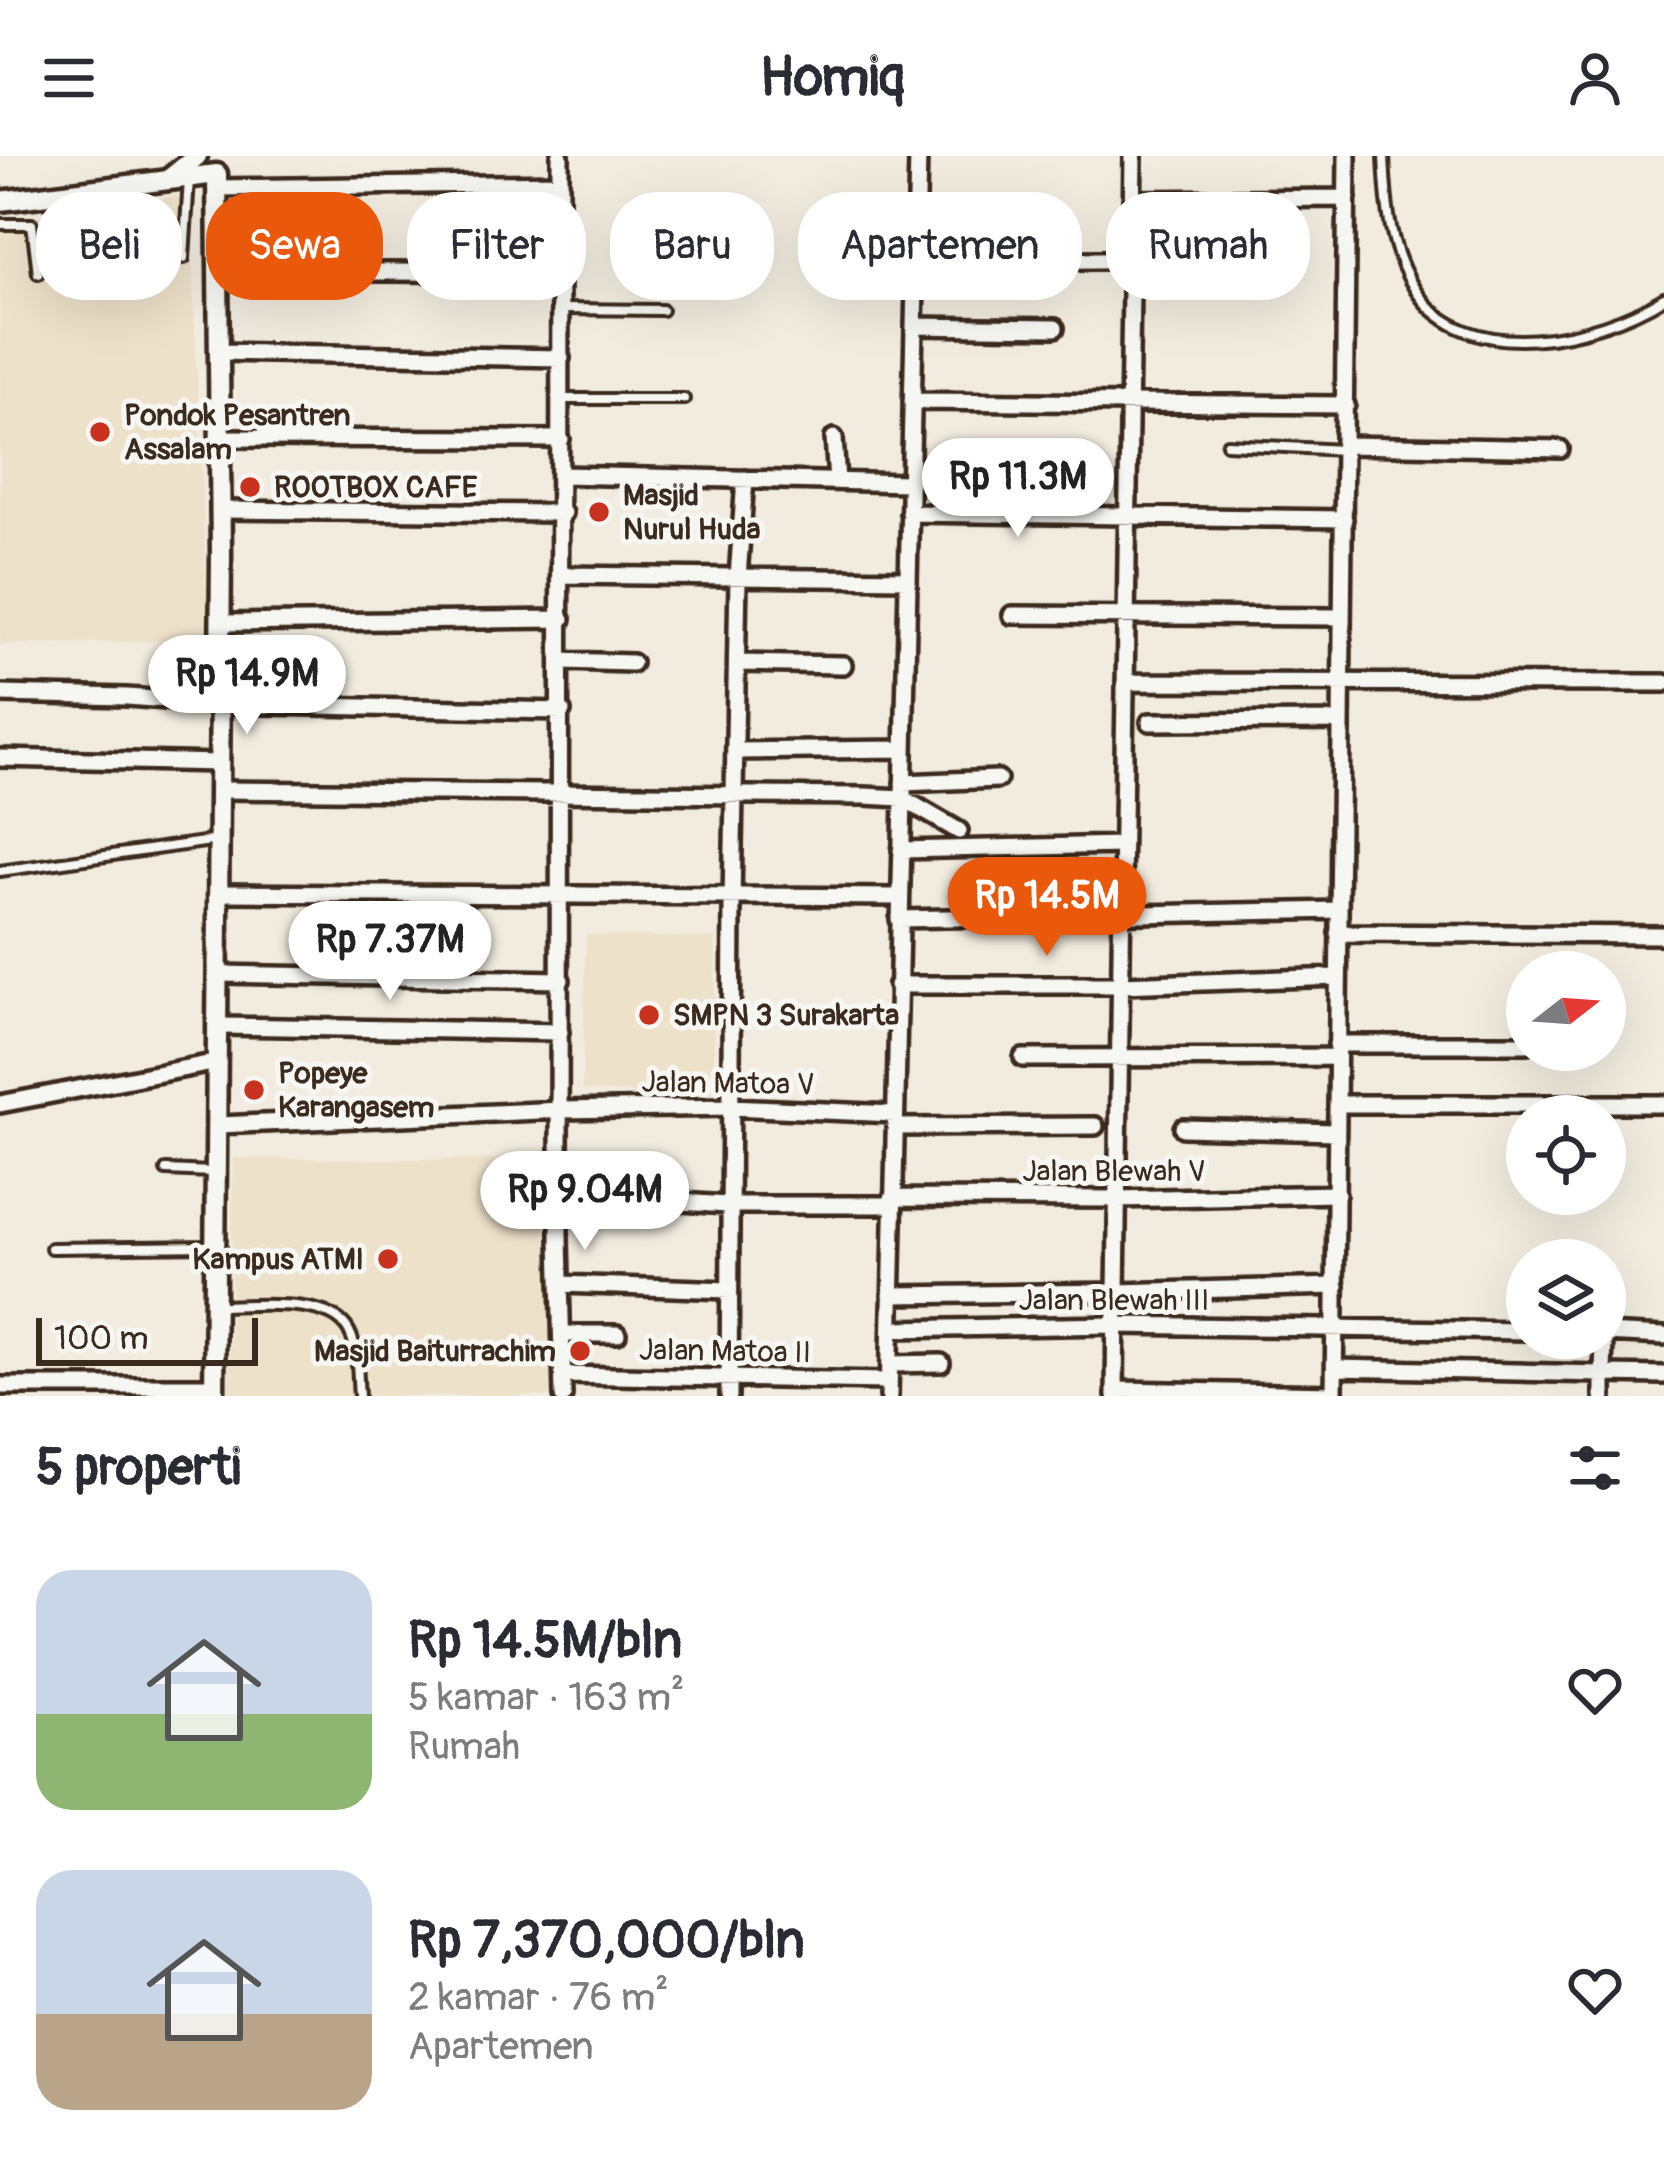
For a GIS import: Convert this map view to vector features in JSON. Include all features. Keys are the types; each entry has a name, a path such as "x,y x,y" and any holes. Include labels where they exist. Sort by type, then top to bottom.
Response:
{"street":[{"path":"166,180 197,156"},
{"path":"560,156 560,192"},
{"path":"917,192 918,156"},
{"path":"1132,192 1133,156"},
{"path":"1131,300 1115,1393 1334,1395 1347,156"},
{"path":"0,201 217,173 560,183"},
{"path":"1310,198 1347,198"},
{"path":"0,1386 214,1391 220,1026 218,300"},
{"path":"560,300 563,1396"},
{"path":"889,1380 915,300"},
{"path":"914,326 1055,328"},
{"path":"219,352 561,358"},
{"path":"912,401 1346,405"},
{"path":"220,438 561,439"},
{"path":"834,439 837,482"},
{"path":"1345,448 1560,449"},
{"path":"561,475 909,483"},
{"path":"729,1387 734,796 745,479"},
{"path":"221,510 562,513"},
{"path":"909,513 1344,519"},
{"path":"562,574 907,579"},
{"path":"1012,615 1340,616"},
{"path":"221,623 562,619"},
{"path":"562,661 632,663"},
{"path":"737,663 843,664"},
{"path":"1125,682 1664,683"},
{"path":"0,694 221,704 562,710"},
{"path":"1150,722 1340,721"},
{"path":"735,751 903,749"},
{"path":"0,758 220,764"},
{"path":"220,790 734,796 902,791 998,779"},
{"path":"902,791 959,831"},
{"path":"901,850 1122,845"},
{"path":"219,893 900,897"},
{"path":"899,919 1339,910"},
{"path":"1338,933 1664,935"},
{"path":"219,974 560,980"},
{"path":"897,985 1122,985 1337,977"},
{"path":"220,1026 560,1032"},
{"path":"1023,1058 1118,1061 1506,1045"},
{"path":"0,1104 218,1062"},
{"path":"1338,1104 1664,1104"},
{"name":"Jalan Matoa V","path":"219,1125 730,1107 895,1120 1095,1126"},
{"path":"1183,1128 1336,1132"},
{"name":"Jalan Blewah V","path":"559,1194 727,1205 1336,1194"},
{"path":"562,1284 729,1290"},
{"path":"891,1295 1336,1286"},
{"name":"Jalan Blewah III","path":"893,1329 1116,1325 1506,1331"},
{"path":"562,1334 617,1334"},
{"path":"1626,1335 1664,1336"},
{"path":"1603,1359 1603,1396"},
{"name":"Jalan Matoa II","path":"563,1375 729,1387 889,1380 941,1363"},
{"path":"1334,1368 1664,1375"}],"lane":[{"path":"1384,156 1386,207 1394,245 1418,295 1436,313 1465,328 1504,339 1581,334 1644,311 1662,299 1664,285"},
{"path":"184,258 189,178"},
{"path":"0,224 32,224 36,257"},
{"path":"560,309 662,310"},
{"path":"561,399 684,399"},
{"path":"1227,444 1345,448"},
{"path":"0,872 219,840"},
{"path":"166,1170 218,1172"},
{"path":"51,1248 217,1246"},
{"path":"216,1306 308,1306 337,1317 352,1337 359,1396"}],"shaded area":[{"name":"Pondok Pesantren Assalam","path":"189,194 209,640 0,645 0,223 36,217 36,300 182,300 182,195"},
{"name":"SMPN 3 Surakarta","path":"586,935 716,938 713,1096 582,1091"},
{"name":"Kampus ATMI","path":"233,1158 547,1160 548,1200 535,1201 535,1222 544,1224 555,1319 555,1396 229,1396"}],"place":[{"name":"Pondok Pesantren Assalam","path":"100,432"},
{"name":"ROOTBOX CAFE","path":"250,487"},
{"name":"Masjid Nurul Huda","path":"599,512"},
{"name":"SMPN 3 Surakarta","path":"649,1015"},
{"name":"Popeye Karangasem","path":"254,1090"},
{"name":"Kampus ATMI","path":"388,1259"},
{"name":"Masjid Baiturrachim","path":"580,1351"}]}
